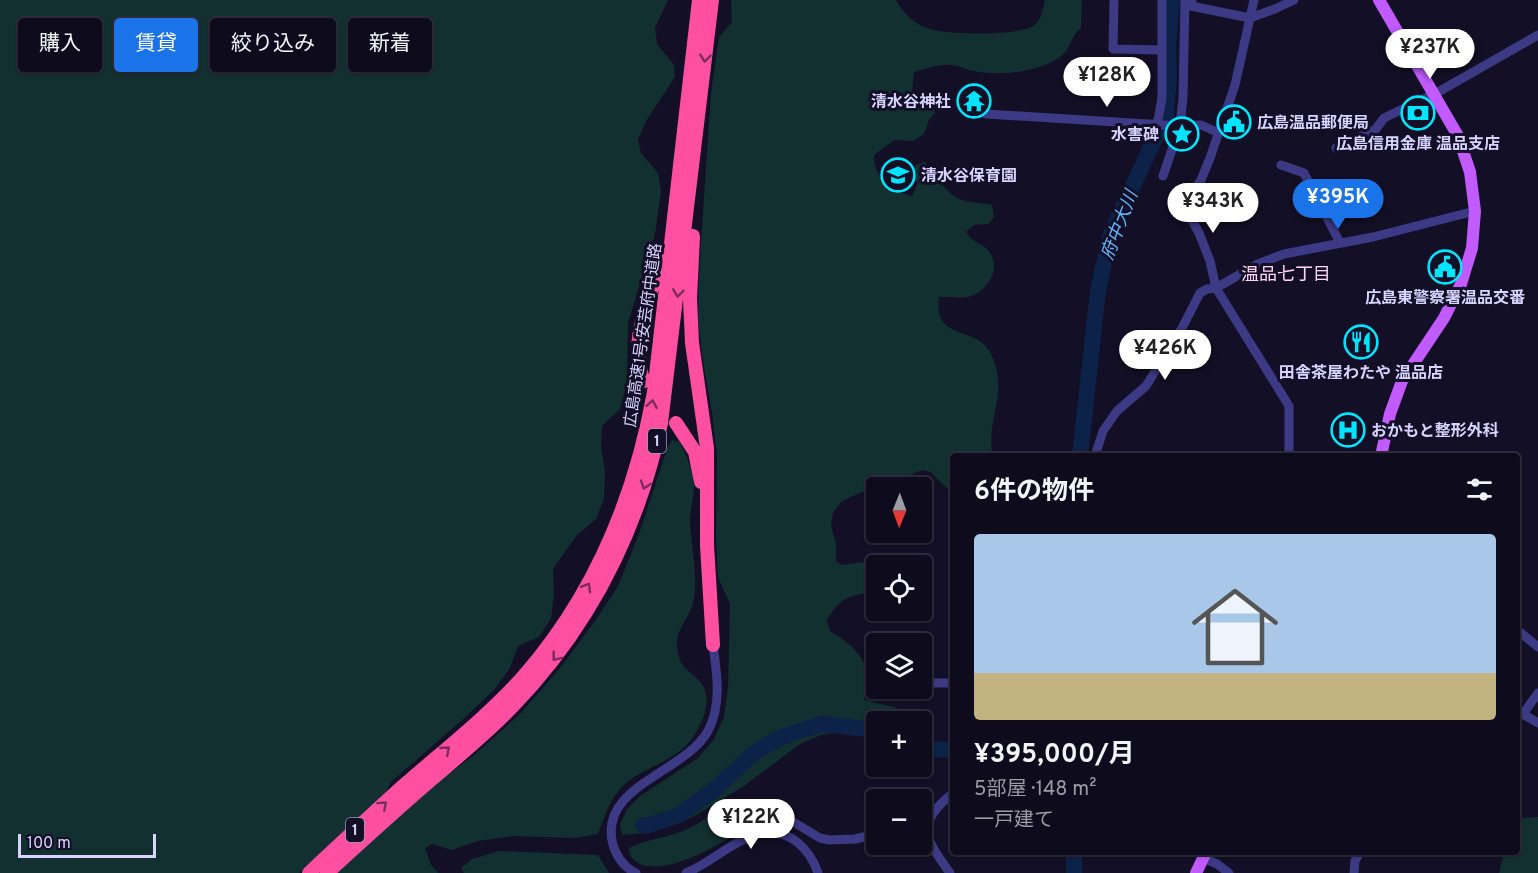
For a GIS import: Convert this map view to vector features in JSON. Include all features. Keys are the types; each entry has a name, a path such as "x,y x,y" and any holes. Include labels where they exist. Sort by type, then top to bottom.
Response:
{"highway":[{"name":"広島高速1号;安芸府中道路","path":"309,873 495,724 549,665 596,599 622,546 648,477 661,423 671,355 695,93 699,0"},
{"name":"広島高速1号;安芸府中道路","path":"695,93 712,0"},
{"path":"644,381 638,365 637,345 665,243 683,116 695,93"},
{"path":"695,93 690,299 694,360 707,448 707,545 713,645"},
{"path":"676,423 690,443 700,472 701,573 707,625 713,645"},
{"name":"広島高速1号;安芸府中道路","path":"327,873 406,793"}],"main road":[{"path":"1379,0 1458,136 1472,181 1475,212 1472,248 1461,284 1444,318 1402,381 1390,414 1382,453"},
{"path":"1196,873 1204,855"}],"street":[{"path":"1114,0 1113,49 1162,50"},
{"path":"1157,125 1162,98 1162,0"},
{"path":"1163,176 1180,126 1183,98 1185,0"},
{"path":"1192,0 1191,6 1250,18 1294,0"},
{"path":"1254,0 1235,85 1201,180 1188,199 1186,210 1199,233 1210,261 1216,288 1289,406 1289,453"},
{"path":"1336,148 1376,129 1384,118 1433,94 1538,35"},
{"path":"986,114 1157,125 1201,124 1219,133"},
{"path":"1281,165 1304,173 1340,243"},
{"path":"1096,453 1103,431 1118,411 1146,386 1182,328 1200,293 1216,288 1258,264 1284,254 1373,237 1475,212"},
{"path":"1520,636 1536,641"},
{"path":"636,873 622,862 617,854 612,834 613,819 630,793 682,760 708,731 717,699 713,645"},
{"path":"932,684 950,683"},
{"path":"1538,693 1520,712 1538,723"},
{"path":"932,817 950,796"},
{"path":"753,816 795,823 820,838 829,840 866,836"},
{"path":"784,835 786,822"},
{"path":"686,873 746,838 766,833 784,835 802,846 818,873"},
{"path":"932,849 950,873"},
{"path":"1204,855 1229,873"},
{"path":"1354,873 1355,861 1358,855"}],"green space":[{"path":"0,0 668,0 655,28 657,44 674,65 675,77 646,121 638,140 641,153 658,173 661,191 655,234 628,323 627,382 620,409 602,426 604,499 596,519 577,535 553,569 554,594 551,619 539,637 518,646 510,668 494,690 391,782 386,792 299,873 0,873"},
{"path":"731,0 896,0 910,18 925,27 939,31 1000,33 1027,29 1035,25 1045,0 1082,0 1081,28 1060,57 1040,67 1018,72 995,73 946,65 914,72 912,90 918,98 933,104 935,113 929,120 924,134 913,141 894,140 874,155 880,177 897,191 912,196 918,183 910,174 916,165 925,162 946,190 965,201 992,205 994,217 989,224 974,225 966,232 990,253 993,260 993,273 986,286 975,295 968,297 939,297 942,321 949,327 984,344 996,366 998,391 991,439 994,453 950,453 950,491 930,472 923,470 908,477 866,477 866,491 841,502 833,513 831,526 836,543 836,561 841,565 866,562 866,593 847,598 837,606 827,620 830,631 849,644 863,662 866,669 864,700 894,707 900,711 866,711 866,733 841,732 821,735 800,744 744,786 693,817 644,833 622,835 620,825 627,809 640,796 698,758 714,739 724,717 728,687 730,604 718,577 717,456 698,321 711,92 719,37 732,22"},
{"path":"672,440 680,442 691,468 694,485 690,521 695,594 677,640 678,654 684,667 704,688 707,702 700,724 687,745 620,788 598,834 575,838 513,836 478,841 452,850 432,844 425,848 431,865 438,873 337,873 405,807 473,756 520,714 560,668 618,586"},
{"path":"730,803 738,804 747,824 744,830 721,843 695,856 668,865 642,865 631,856 629,848 687,829"},
{"path":"1538,817 1538,873 1499,873 1503,855 1520,855 1521,818"},
{"path":"499,851 598,855 609,873 464,873 461,868 472,859"}],"waterway":[{"name":"府中大川","path":"1080,453 1098,291 1109,240 1166,115 1172,0"},
{"path":"643,825 647,826 679,815 715,789 755,752 779,738 821,724 866,729"},
{"path":"932,750 950,749"},
{"name":"府中大川","path":"1074,855 1074,873"}],"place":[{"name":"清水谷神社","path":"974,101"},
{"name":"広島信用金庫 温品支店","path":"1418,113"},
{"name":"広島温品郵便局","path":"1234,122"},
{"name":"水害碑","path":"1182,134"},
{"name":"清水谷保育園","path":"898,175"},
{"name":"広島東警察署温品交番","path":"1445,267"},
{"name":"田舎茶屋わたや 温品店","path":"1361,342"},
{"name":"おかもと整形外科","path":"1348,430"}],"district":[{"name":"温品七丁目","path":"1286,274"}]}
